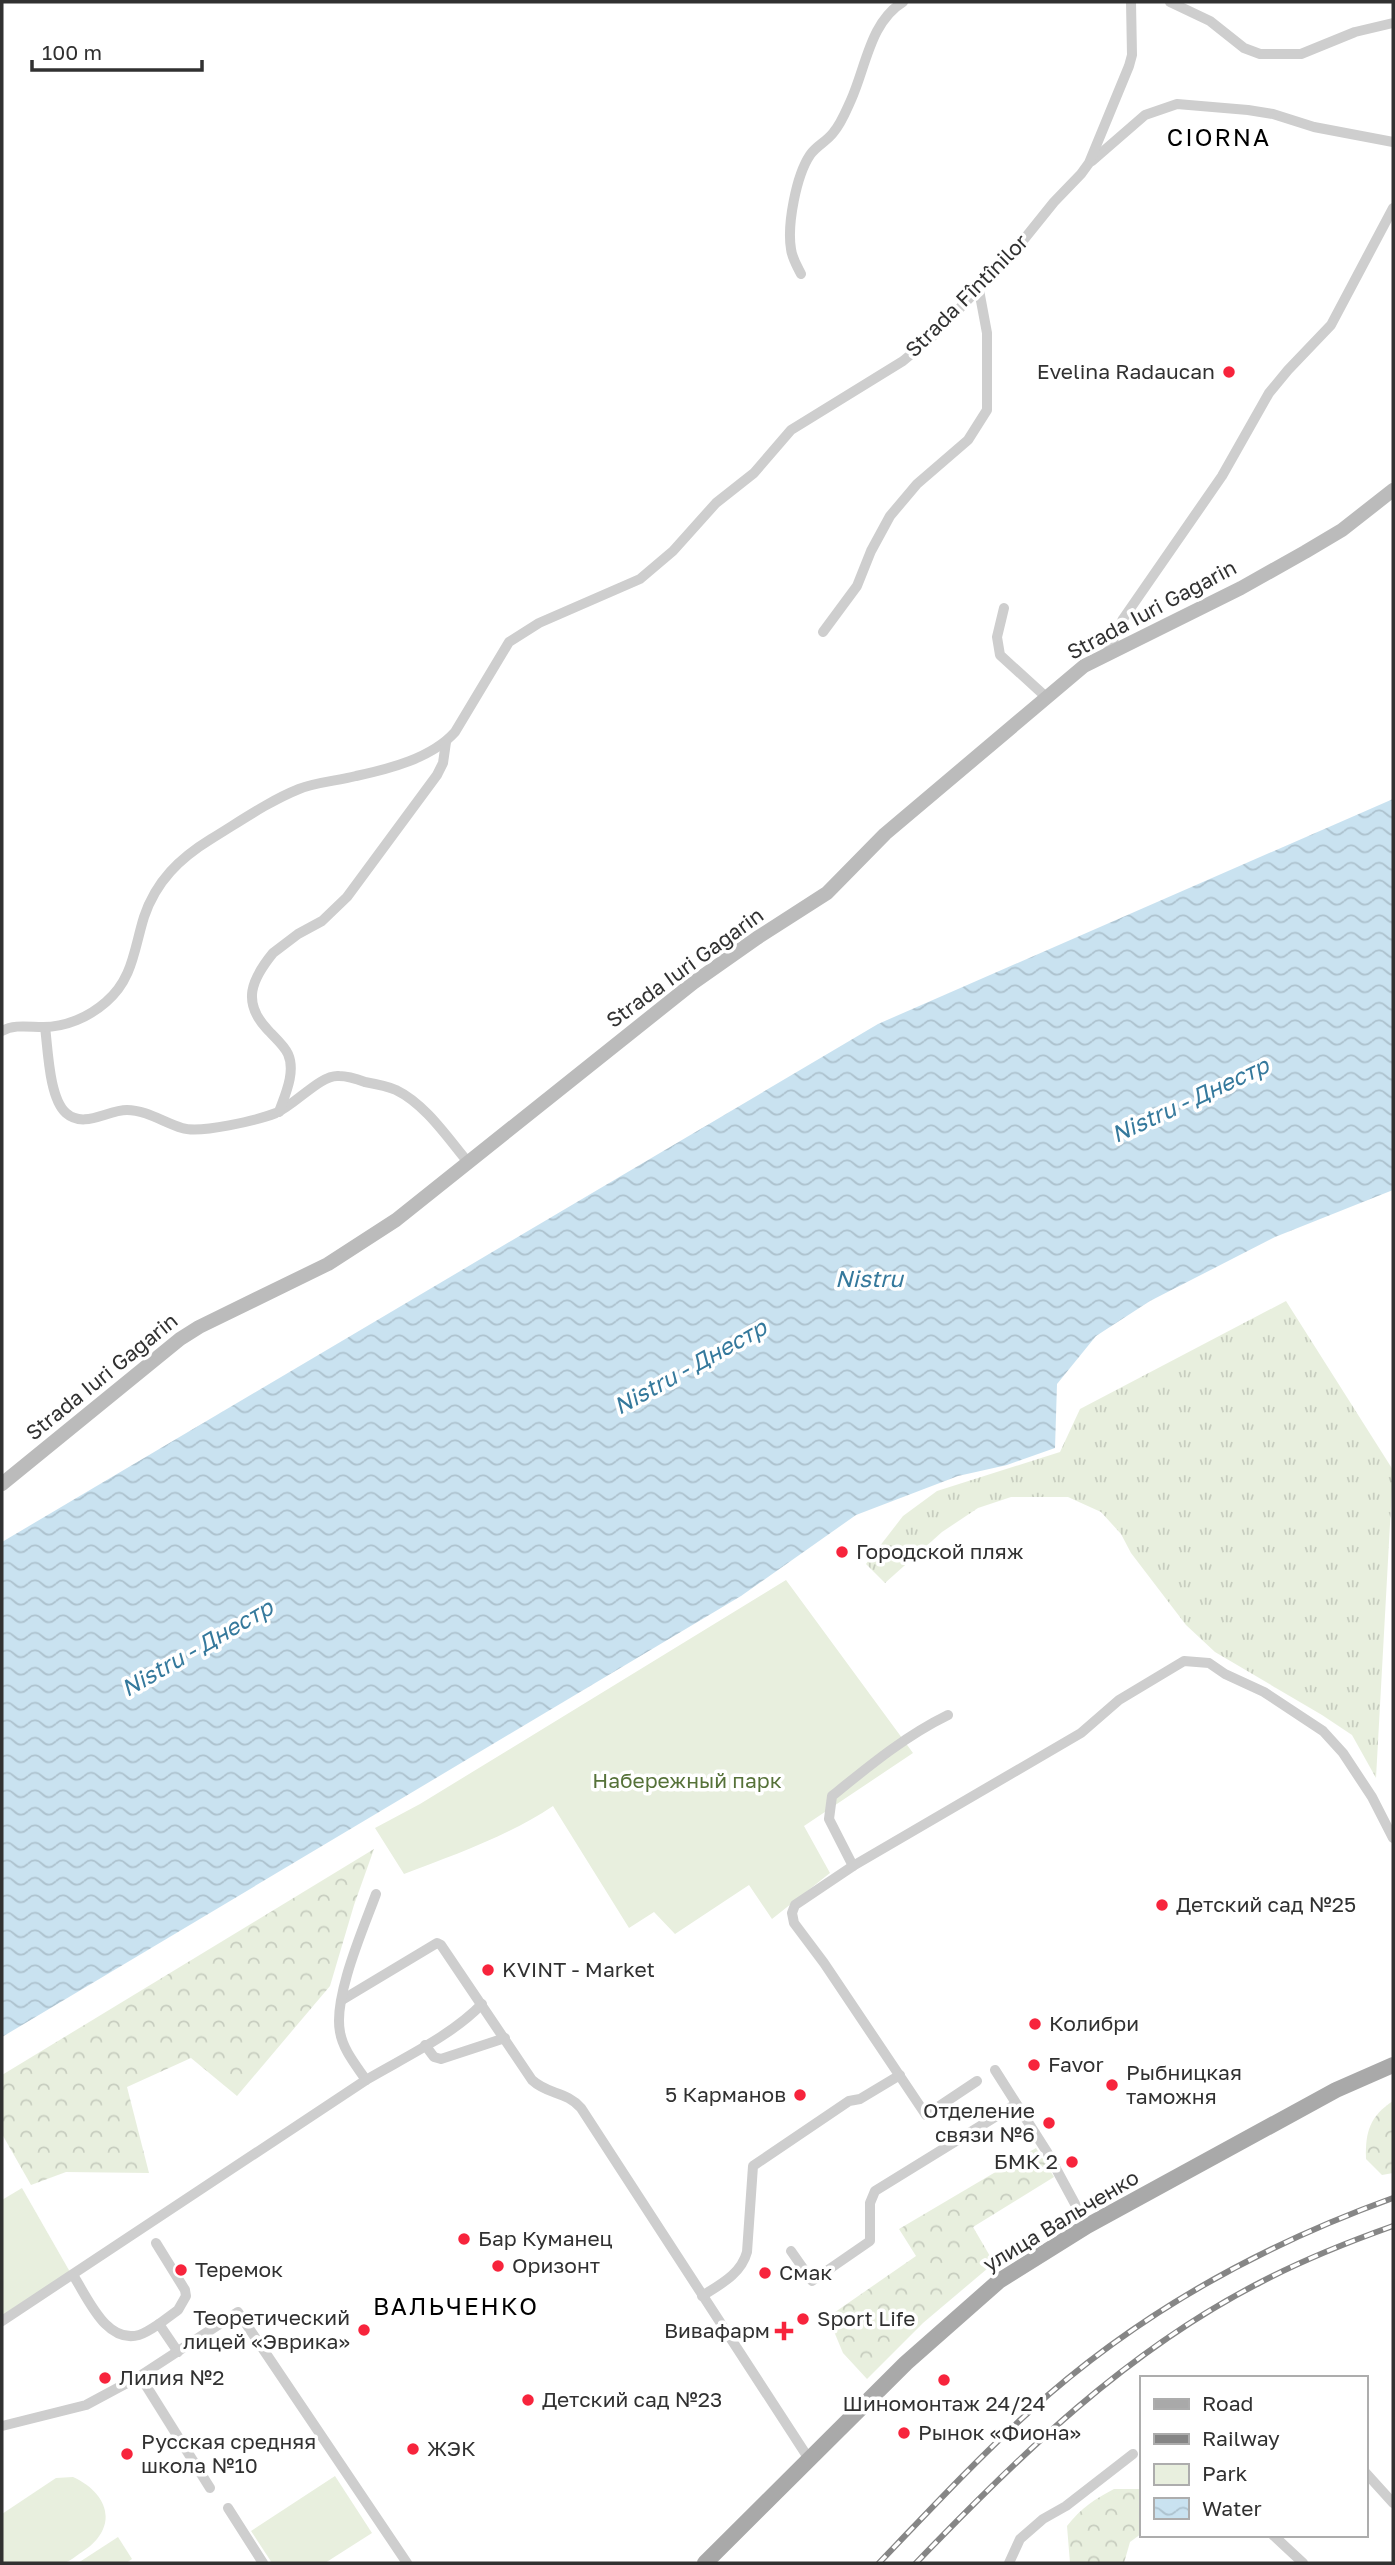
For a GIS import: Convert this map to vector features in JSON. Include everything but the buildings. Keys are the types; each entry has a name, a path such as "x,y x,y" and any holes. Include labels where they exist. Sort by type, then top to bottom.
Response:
{"main road":[{"name":"Strada Iuri Gagarin","path":"2,1484 180,1339 199,1327 346,1255 396,1220 693,983 827,893 885,834 986,750 1045,696 1084,666 1241,588 1312,548 1366,513 1393,490"},
{"name":"улица Вальченко","path":"705,2563 906,2364 972,2303 1021,2267 1087,2226 1336,2090 1393,2065"}],"street":[{"path":"800,274 790,240 796,193 804,167 811,152 838,127 858,84 878,29 889,12 902,2"},
{"name":"Strada Fîntînilor","path":"446,743 456,732 509,642 521,632 640,579 673,551 716,503 754,473 791,430 903,361 933,336 979,290 1089,163 1132,55 1131,2"},
{"path":"1170,2 1210,21 1251,52 1301,54 1354,32 1393,23"},
{"path":"1089,163 1145,115 1177,104 1261,112 1314,127 1393,142"},
{"path":"1107,653 1123,619 1222,476 1269,393 1287,370 1331,325 1393,208"},
{"path":"823,632 857,586 870,551 890,516 917,485 968,440 986,410 989,371 987,333 979,290"},
{"path":"1004,608 997,637 1000,655 1045,696"},
{"path":"2,1031 9,1027 58,1026 84,1017 115,994 128,974 145,916 158,886 169,871 191,852 297,790 388,768 446,743"},
{"path":"279,1112 286,1095 291,1065 284,1047 253,1012 251,992 273,953 333,911 361,878 437,775 443,764 446,743"},
{"path":"45,1027 57,1100 65,1112 76,1120 89,1120 129,1110 186,1130 231,1125 279,1112 331,1076 347,1077 396,1090 419,1106 467,1161"},
{"path":"976,2081 926,2115 794,1923 792,1913 795,1905 853,1866 1081,1733 1119,1700 1184,1661 1209,1663 1225,1674 1264,1692 1323,1731 1343,1753 1372,1797 1393,1838"},
{"path":"853,1866 829,1819 831,1796 892,1748 948,1715"},
{"path":"366,2080 340,2035 339,2023 342,2000 356,1948 376,1894"},
{"path":"342,2000 437,1943 445,1949 539,2086 572,2098 581,2108 809,2459"},
{"path":"2,2321 366,2080 472,2014 482,2004"},
{"path":"425,2045 434,2057 440,2059 505,2038"},
{"path":"995,2070 1047,2152 1087,2226"},
{"path":"702,2296 732,2276 744,2264 753,2166 849,2101 860,2099 900,2075"},
{"path":"791,2251 812,2281 870,2241 870,2203 875,2191 1016,2104"},
{"path":"73,2275 110,2329 125,2337 142,2335 178,2311 186,2296 156,2243"},
{"path":"2,2426 86,2405 140,2376 238,2312 406,2563"},
{"path":"159,2324 178,2351"},
{"path":"140,2376 210,2488"},
{"path":"1009,2563 1020,2539 1133,2454"},
{"path":"1367,2474 1393,2503"},
{"path":"228,2508 263,2563"},
{"path":"1275,2537 1303,2563"}],"green space":[{"path":"1286,1301 1393,1470 1376,1778 1352,1735 1215,1652 1186,1625 1131,1553 1121,1534 1101,1512 1068,1497 1011,1497 978,1508 942,1532 885,1583 866,1564 903,1516 937,1491 1060,1452 1080,1409"},
{"name":"Набережный парк","path":"786,1580 913,1753 804,1826 830,1873 772,1919 749,1885 675,1934 654,1912 629,1928 553,1806 499,1836 404,1874 375,1828 420,1804"},
{"path":"374,1849 330,1986 237,2096 191,2058 127,2087 149,2173 66,2172 31,2185 2,2134 2,2075"},
{"path":"1393,2101 1393,2173 1382,2175 1366,2159 1368,2133 1374,2119"},
{"path":"1036,2148 1054,2177 973,2227 994,2263 923,2323 867,2379 843,2353 828,2317 916,2256 899,2229"},
{"path":"22,2188 70,2272 2,2316 2,2200"},
{"path":"335,2476 372,2533 325,2563 272,2563 251,2531"},
{"path":"73,2477 86,2484 102,2502 105,2522 94,2543 63,2563 2,2563 2,2514 56,2478"},
{"path":"1114,2489 1140,2489 1140,2535 1130,2542 1124,2563 1070,2563 1067,2526 1101,2496"},
{"path":"118,2537 132,2559 126,2563 78,2563"}],"water":[{"name":"Nistru","path":"1393,799 1393,1190 1275,1237 1150,1301 1096,1336 1057,1384 1055,1448 1007,1465 958,1476 856,1515 741,1596 2,2037 2,1542 878,1024"}],"railway":[{"path":"879,2563 1009,2430 1069,2377 1111,2345 1200,2287 1247,2261 1343,2217 1393,2198"},
{"path":"916,2563 1035,2445 1120,2373 1165,2340 1212,2309 1277,2274 1393,2226"}],"place":[{"name":"Evelina Radaucan","path":"1229,372"},
{"name":"Городской пляж","path":"842,1552"},
{"name":"Детский сад №25","path":"1162,1905"},
{"name":"KVINT - Market","path":"488,1970"},
{"name":"Колибри","path":"1035,2024"},
{"name":"Favor","path":"1034,2065"},
{"name":"Рыбницкая таможня","path":"1112,2085"},
{"name":"5 Карманов","path":"800,2095"},
{"name":"Отделение связи №6","path":"1049,2123"},
{"name":"БМК 2","path":"1072,2162"},
{"name":"Бар Куманец","path":"464,2239"},
{"name":"Оризонт","path":"498,2266"},
{"name":"Теремок","path":"181,2270"},
{"name":"Смак","path":"765,2273"},
{"name":"Sport Life","path":"803,2319"},
{"name":"Теоретический лицей «Эврика»","path":"364,2330"},
{"name":"Вивафарм","path":"784,2331"},
{"name":"Лилия №2","path":"105,2378"},
{"name":"Шиномонтаж 24/24","path":"944,2380"},
{"name":"Детский сад №23","path":"528,2400"},
{"name":"Рынок «Фиона»","path":"904,2433"},
{"name":"ЖЭК","path":"413,2449"},
{"name":"Русская средняя школа №10","path":"127,2454"}],"district":[{"name":"CIORNA","path":"1219,138"},
{"name":"ВАЛЬЧЕНКО","path":"456,2307"}],"water label":[{"name":"Nistru - Днестр","path":"1190,1100"},
{"name":"Nistru - Днестр","path":"690,1367"},
{"name":"Nistru - Днестр","path":"197,1648"}]}
